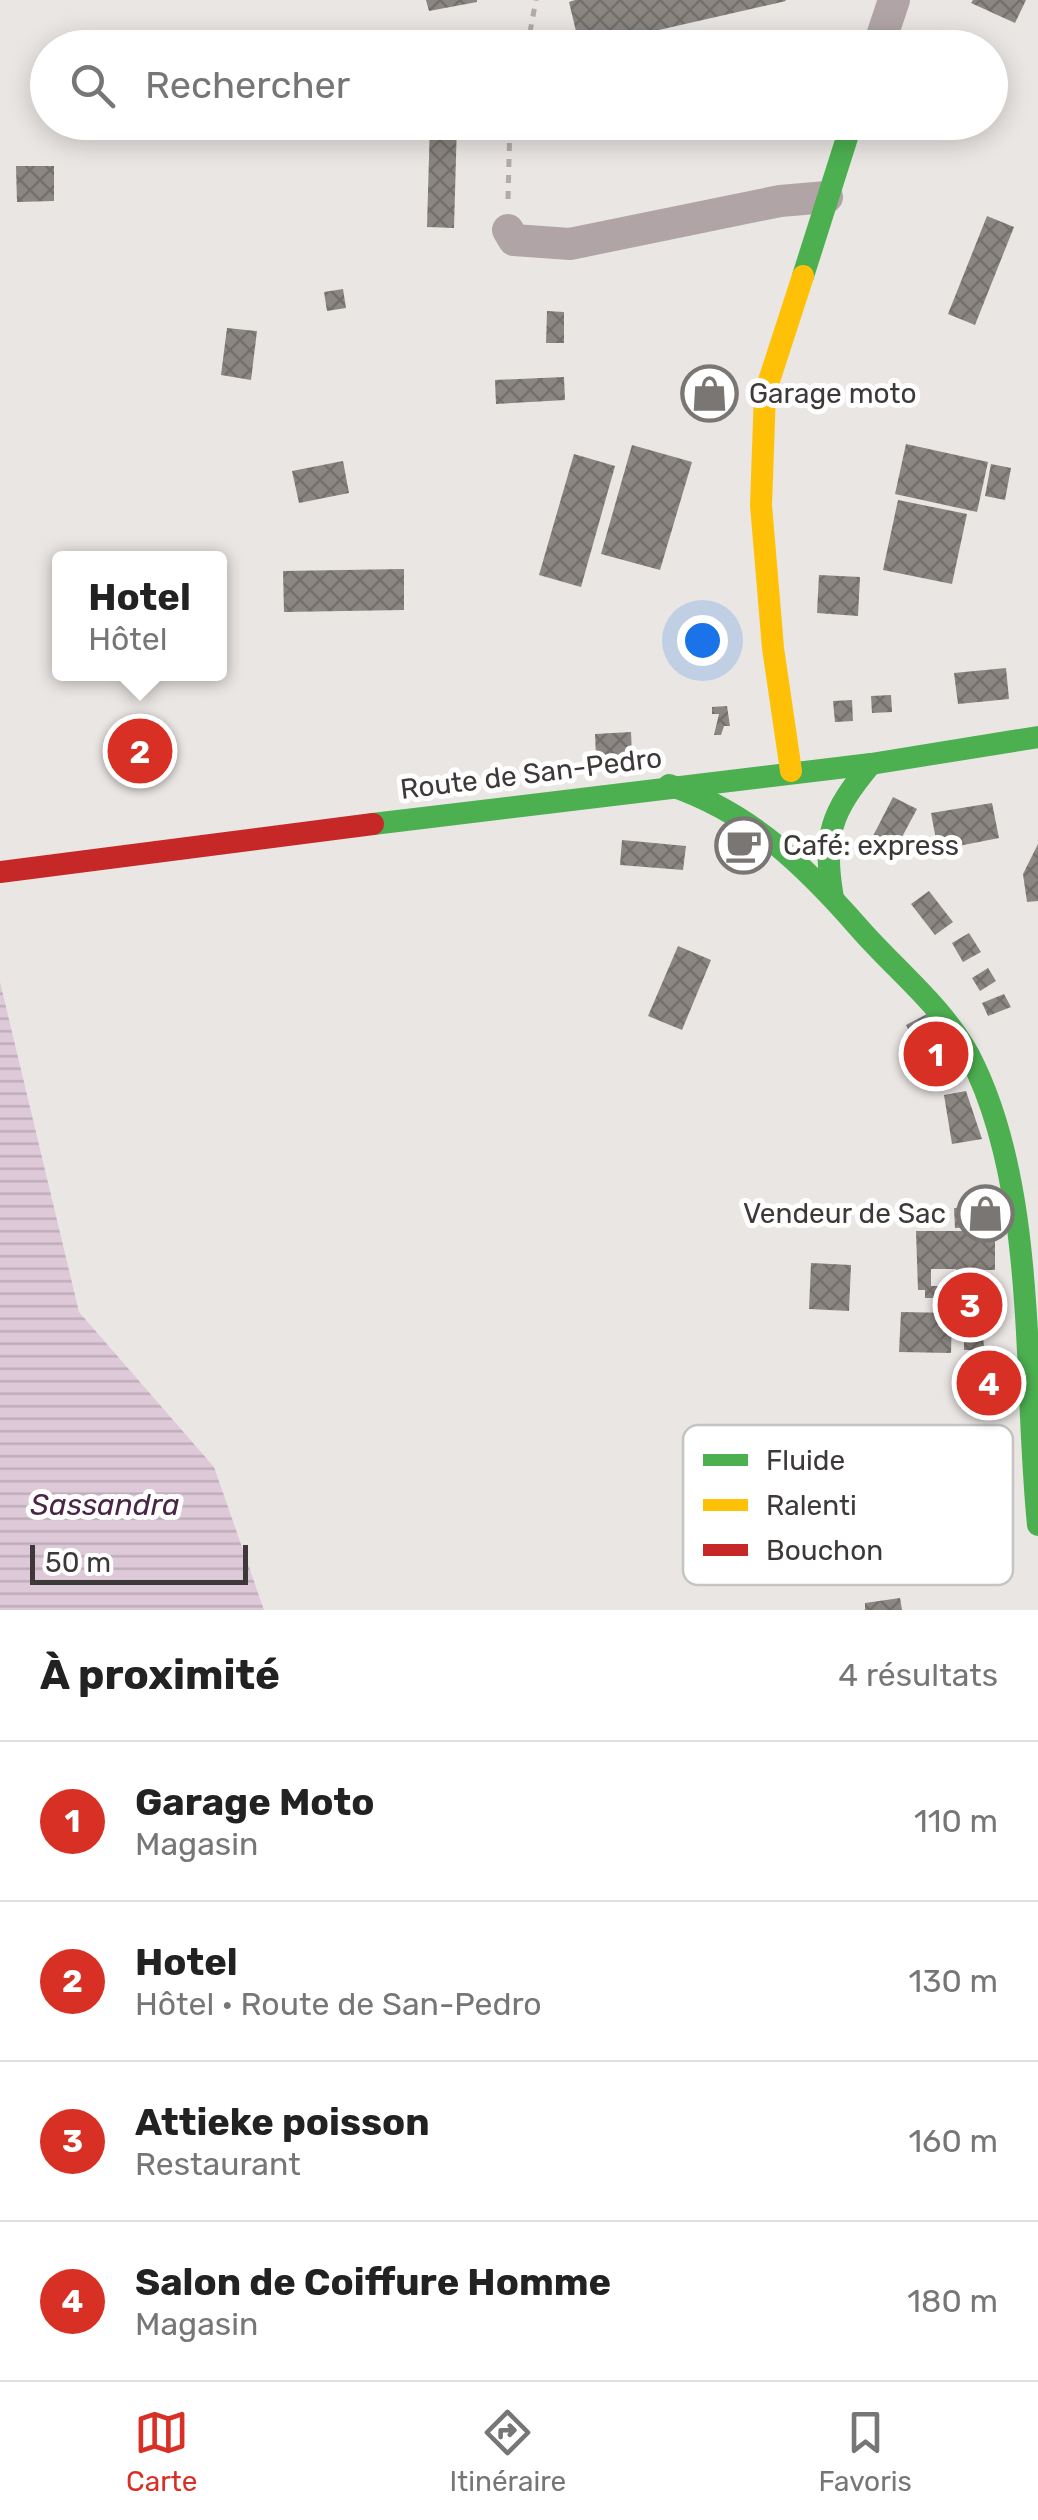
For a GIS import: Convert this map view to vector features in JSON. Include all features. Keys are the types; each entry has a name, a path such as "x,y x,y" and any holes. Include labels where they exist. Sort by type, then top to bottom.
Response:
{"street":[{"path":"884,30 894,0"},
{"path":"794,856 774,806 785,771 762,504 765,392 846,140"},
{"path":"508,230 514,240 570,244 780,201 827,197"},
{"name":"Route de San-Pedro","path":"0,872 785,771 871,764 1038,738"},
{"path":"826,829 844,796 871,764"},
{"path":"785,771 812,798 826,829 833,898"},
{"path":"669,786 694,792 733,813 794,856 932,1004 968,1052 992,1106 1021,1285 1038,1525"}],"path":[{"path":"530,30 536,0"},
{"path":"508,230 510,140"}],"water":[{"name":"Sassandra","path":"0,982 79,1312 214,1467 264,1610 0,1610"}],"building":[{"path":"426,0 477,0 477,2 429,11"},
{"path":"1026,0 1015,23 971,3"},
{"path":"786,1 659,30 576,30 569,2"},
{"path":"429,140 456,140 454,228 427,227"},
{"path":"16,166 54,166 54,201 17,202"},
{"path":"987,216 1014,227 975,325 948,314"},
{"path":"343,289 346,308 327,311 324,292"},
{"path":"547,311 564,312 564,343 546,343"},
{"path":"227,328 257,331 251,380 221,375"},
{"path":"564,377 565,400 496,404 495,380"},
{"path":"906,444 988,462 977,512 895,494"},
{"path":"632,445 692,462 660,570 601,554"},
{"path":"574,454 615,466 581,587 539,575"},
{"path":"343,461 349,493 299,503 292,471"},
{"path":"991,464 1011,468 1005,500 985,496"},
{"path":"898,500 967,514 952,584 883,570"},
{"path":"404,569 404,610 284,612 283,571"},
{"path":"819,575 860,577 858,616 817,613"},
{"path":"1006,668 1009,699 958,704 954,673"},
{"path":"891,695 892,712 872,713 871,696"},
{"path":"852,700 853,721 835,722 833,701"},
{"path":"727,706 730,726 724,726 721,735 714,735 719,714 712,714 712,707"},
{"path":"631,732 632,754 596,756 595,734"},
{"path":"893,797 917,809 895,850 872,838"},
{"path":"992,803 999,838 938,850 931,813"},
{"path":"622,840 686,846 683,870 620,865"},
{"path":"1038,844 1038,901 1027,902 1023,874"},
{"path":"929,891 953,922 935,935 911,904"},
{"path":"969,933 981,952 963,962 952,943"},
{"path":"678,946 711,960 682,1030 648,1016"},
{"path":"988,968 996,981 980,991 972,978"},
{"path":"1004,994 1011,1007 988,1016 982,1003"},
{"path":"929,1013 950,1053 927,1065 906,1025"},
{"path":"966,1091 982,1139 952,1144 944,1095"},
{"path":"954,1208 989,1208 989,1227 955,1228"},
{"path":"916,1231 995,1231 995,1270 982,1270 982,1293 955,1293 956,1269 931,1269 931,1286 949,1286 949,1298 925,1298 925,1290 918,1290"},
{"path":"811,1263 851,1265 849,1311 809,1309"},
{"path":"901,1312 952,1313 951,1353 899,1352"},
{"path":"964,1330 983,1330 984,1350 964,1350"},
{"path":"988,1349 1002,1349 1002,1367 988,1367"},
{"path":"900,1598 902,1610 865,1610 865,1603"}],"traffic: fast":[{"path":"803,276 846,140"},
{"path":"373,824 871,764 1038,737"},
{"path":"833,898 829,858 833,826 847,796 871,764"},
{"path":"669,785 725,810 797,863 932,1004 969,1055 991,1107 1007,1163 1017,1223 1038,1525"}],"traffic: slow":[{"path":"791,771 773,648 761,505 765,393 803,276"}],"traffic: jam":[{"path":"0,872 373,824"}],"place":[{"name":"Garage moto","path":"710,393"},
{"name":"Hotel","path":"140,751"},
{"name":"Café: express","path":"744,845"},
{"name":"Garage Moto","path":"936,1054"},
{"name":"Vendeur de Sac","path":"985,1213"},
{"name":"Attieke poisson","path":"970,1305"},
{"name":"Salon de Coiffure Homme","path":"989,1383"}]}
